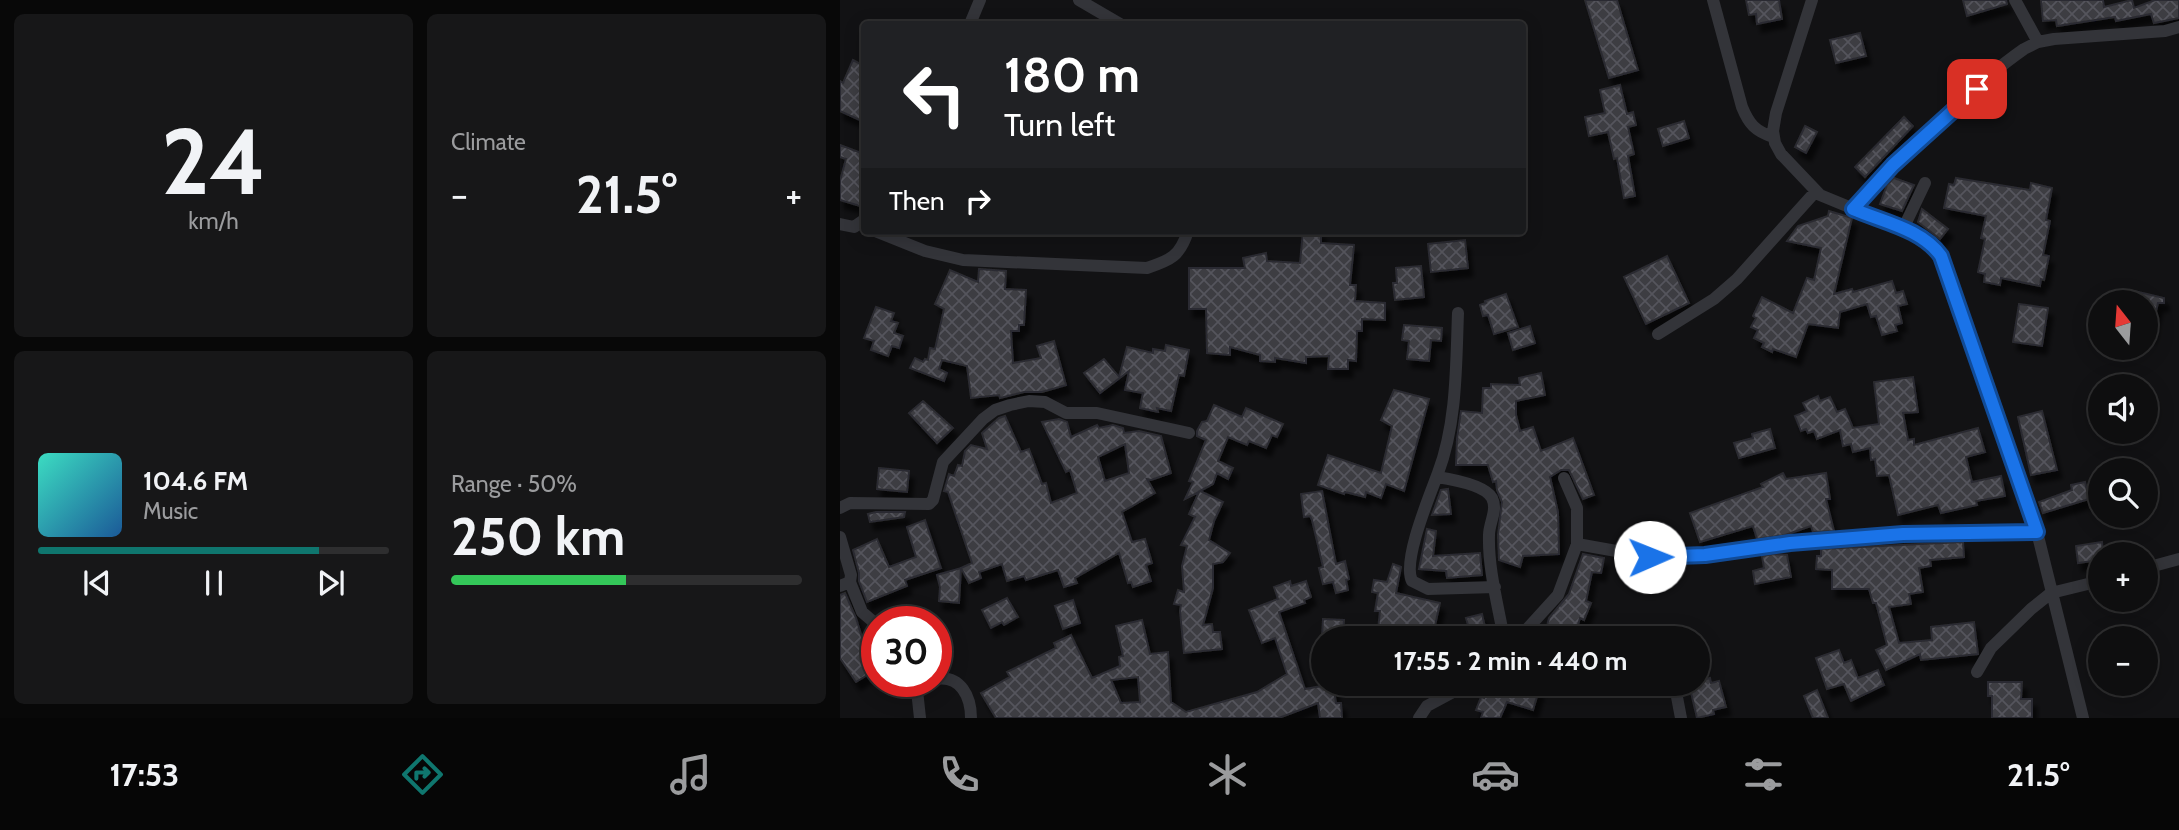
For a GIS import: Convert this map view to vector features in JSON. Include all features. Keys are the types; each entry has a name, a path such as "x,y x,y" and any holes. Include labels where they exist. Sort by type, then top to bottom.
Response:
{"street":[{"path":"971,21 980,0"},
{"path":"1079,0 1116,21"},
{"path":"1713,0 1748,122 1757,131 1773,137"},
{"path":"1812,0 1776,113 1773,137 1781,154 1820,195 1922,237 1934,246 1941,256 2037,532 2083,718"},
{"path":"2015,0 2038,42"},
{"path":"1853,209 1893,165 1942,118 2011,59 2038,42 2165,31 2179,27"},
{"path":"1903,229 1925,183"},
{"path":"1658,334 1714,299 1737,279 1816,191"},
{"path":"840,224 854,227 861,225"},
{"path":"885,235 925,251 963,260 1147,268 1171,260 1184,244 1187,235"},
{"path":"1458,313 1447,449 1428,498 1409,564 1409,576 1412,581 1428,589 1494,587"},
{"path":"840,508 850,503 929,504 933,500 943,462 983,419 995,410 1010,405 1029,401 1045,402 1066,413 1097,413 1189,433"},
{"path":"1437,477 1485,491 1493,500 1494,510 1488,534 1502,626"},
{"path":"1530,626 1558,595 1577,544 1577,508 1564,478"},
{"path":"1577,544 1650,557 1705,555 1790,543 1903,534 2037,532"},
{"path":"840,537 851,575 845,584 861,610"},
{"path":"2158,565 2179,559"},
{"path":"1977,672 1991,648 2031,609 2052,593 2088,584"},
{"path":"952,681 964,688 971,708 971,718"},
{"path":"1419,718 1427,706 1446,696"},
{"path":"1677,696 1681,718"},
{"path":"920,718 921,697"}],"building":[{"path":"1585,0 1617,0 1638,70 1609,78"},
{"path":"1746,0 1779,0 1782,19 1757,24 1756,14 1749,15"},
{"path":"1963,0 2006,0 2007,4 1967,16"},
{"path":"2041,0 2103,0 2104,7 2132,0 2134,8 2155,0 2179,0 2179,18 2154,23 2151,14 2116,21 2115,17 2057,26 2056,20 2043,21"},
{"path":"1860,33 1866,56 1836,63 1830,40"},
{"path":"853,60 861,64 861,121 840,111 840,81 843,83"},
{"path":"1620,85 1627,114 1633,112 1636,125 1628,127 1634,154 1628,156 1635,196 1624,198 1617,158 1614,159 1608,132 1589,136 1585,117 1605,113 1600,90"},
{"path":"1904,117 1913,126 1865,177 1855,167"},
{"path":"1684,121 1689,138 1663,146 1658,129"},
{"path":"1805,126 1817,132 1806,153 1795,147"},
{"path":"840,145 861,153 860,206 840,200 840,181 846,159 840,157"},
{"path":"1894,178 1914,185 1902,211 1880,204 1887,185"},
{"path":"1956,178 2030,190 2031,183 2052,188 2046,220 2050,221 2043,255 2049,256 2044,280 2041,279 2040,286 2001,278 2000,285 1984,282 1985,274 1978,272 1985,239 1981,238 1986,216 1944,208 1949,184 1954,185"},
{"path":"1922,209 1948,229 1940,239 1918,222"},
{"path":"1829,211 1852,218 1834,294 1852,289 1853,292 1892,281 1896,293 1903,291 1907,304 1898,306 1902,323 1895,325 1897,331 1882,335 1876,316 1871,317 1867,304 1840,312 1838,328 1808,324 1796,357 1773,349 1772,352 1762,347 1764,343 1754,338 1758,330 1751,327 1756,318 1753,316 1762,297 1793,313 1807,278 1814,280 1821,248 1787,241 1798,226 1828,216"},
{"path":"1303,235 1321,235 1321,243 1354,245 1350,285 1356,285 1355,301 1385,303 1385,320 1362,319 1362,331 1357,331 1356,361 1348,360 1348,369 1328,369 1329,356 1306,357 1306,363 1275,358 1275,362 1260,361 1260,355 1230,347 1230,355 1207,353 1206,309 1189,309 1189,268 1245,268 1243,258 1266,253 1267,261 1300,263"},
{"path":"1465,240 1468,268 1431,272 1428,244"},
{"path":"1667,256 1689,303 1646,324 1624,277"},
{"path":"1421,266 1424,297 1395,300 1393,283 1397,283 1396,268"},
{"path":"979,269 1006,271 1005,289 1026,290 1024,325 1019,325 1019,331 1011,331 1013,363 1041,358 1037,346 1054,341 1066,385 1042,392 1024,392 1000,398 999,395 971,398 967,366 942,360 939,369 947,373 944,381 910,368 915,358 923,362 928,360 930,348 935,349 944,309 935,304 950,270 978,282"},
{"path":"1506,294 1518,327 1494,334 1488,315 1483,316 1480,305"},
{"path":"2158,297 2164,298 2164,303 2158,303"},
{"path":"2019,304 2048,308 2042,346 2013,342"},
{"path":"876,307 894,313 891,321 898,323 894,333 903,336 899,348 892,346 888,356 871,350 874,341 864,338"},
{"path":"1404,325 1442,328 1441,341 1431,340 1429,361 1407,359 1409,341 1402,340"},
{"path":"1530,326 1535,343 1513,350 1508,333"},
{"path":"1166,345 1189,350 1184,376 1179,375 1171,411 1157,408 1158,412 1140,408 1143,393 1125,390 1129,371 1100,393 1084,373 1104,359 1119,377 1127,347 1153,353 1153,349 1165,351"},
{"path":"1541,373 1545,395 1516,401 1520,431 1533,427 1541,451 1573,438 1594,495 1583,499 1569,470 1561,470 1550,477 1558,512 1559,554 1523,556 1520,567 1499,560 1498,535 1502,502 1496,481 1493,482 1488,465 1456,465 1457,439 1461,411 1482,413 1483,388 1491,388 1491,384 1520,385 1519,378"},
{"path":"1913,377 1918,412 1903,413 1908,440 1914,439 1914,445 1978,428 1985,452 1966,457 1972,482 2001,476 2005,496 1976,501 1977,505 1941,513 1938,505 1898,515 1889,475 1877,476 1875,459 1871,460 1870,448 1853,452 1851,444 1843,446 1840,430 1817,439 1814,431 1801,431 1795,416 1807,411 1803,403 1818,396 1820,401 1830,397 1837,412 1845,409 1853,428 1879,424 1874,382"},
{"path":"1394,390 1429,399 1404,491 1386,484 1381,498 1366,492 1365,497 1345,492 1344,494 1318,485 1328,455 1381,473 1392,426 1381,420"},
{"path":"923,401 953,428 937,443 909,413"},
{"path":"1214,405 1242,417 1246,408 1283,424 1277,437 1272,435 1266,448 1249,441 1247,445 1228,437 1218,461 1233,468 1228,479 1217,473 1213,484 1200,491 1223,502 1209,540 1230,553 1223,562 1213,564 1213,588 1203,625 1212,624 1213,632 1220,632 1222,649 1184,653 1181,605 1174,604 1178,590 1184,592 1182,566 1187,546 1181,545 1195,517 1189,514 1199,492 1185,499 1193,482 1189,481 1206,440 1197,436 1197,431 1202,422 1207,421"},
{"path":"2042,411 2057,470 2031,475 2018,417"},
{"path":"1005,416 1021,452 1029,449 1042,484 1046,483 1051,503 1077,493 1070,470 1066,472 1042,422 1059,419 1067,422 1071,437 1097,425 1099,428 1113,425 1123,428 1124,433 1139,431 1161,436 1171,473 1147,479 1155,493 1122,512 1132,542 1145,539 1152,563 1146,565 1151,581 1133,587 1131,582 1128,583 1119,553 1075,578 1077,583 1064,587 1058,570 1026,580 1024,576 1007,581 1002,564 979,572 981,578 969,583 961,568 972,563 948,492 944,491 949,474 954,476 958,465 962,466 965,451 971,445 987,449 982,433","holes":["1125,444 1129,473 1105,481 1098,457"]},
{"path":"1770,429 1775,448 1739,458 1734,443 1753,438 1752,434"},
{"path":"879,468 909,471 907,492 877,489"},
{"path":"1783,473 1786,479 1826,473 1830,499 1826,499 1834,531 1813,532 1811,526 1785,535 1757,539 1753,526 1700,542 1690,513 1763,487 1761,484"},
{"path":"2085,482 2088,499 2043,513 2039,502 2072,490 2071,485"},
{"path":"1448,489 1451,514 1432,515 1441,490"},
{"path":"1322,491 1336,564 1345,561 1349,579 1346,580 1348,590 1336,593 1333,582 1323,584 1319,568 1323,567 1312,520 1310,516 1304,517 1301,494"},
{"path":"905,512 904,517 870,522 868,514"},
{"path":"925,520 941,568 905,580 907,586 867,602 859,581 853,550 877,539 889,567 916,557 907,527"},
{"path":"1427,529 1436,531 1433,556 1480,553 1482,575 1447,578 1446,571 1419,569"},
{"path":"1963,542 1964,557 1930,560 1931,566 1919,568 1923,592 1909,594 1911,604 1889,607 1899,643 1932,640 1931,627 1974,622 1978,654 1921,660 1920,654 1886,670 1876,650 1887,645 1876,603 1873,603 1869,589 1832,589 1832,570 1816,569 1817,556 1821,556 1821,549"},
{"path":"2088,544 2088,562 2078,563 2076,546"},
{"path":"1583,554 1604,558 1601,573 1592,572 1586,601 1591,603 1584,620 1580,618 1578,626 1547,626 1549,618 1569,594"},
{"path":"1787,555 1791,577 1755,584 1753,571 1764,568 1762,556"},
{"path":"1393,564 1401,567 1396,593 1440,603 1435,626 1378,626 1380,611 1375,611 1378,593 1372,592 1374,580 1387,582"},
{"path":"961,568 959,603 939,601 937,575"},
{"path":"1290,581 1291,586 1306,581 1311,597 1304,600 1305,603 1279,612 1305,689 1311,688 1311,696 1335,696 1336,703 1341,703 1342,718 1320,718 1318,703 1279,718 996,718 981,693 1010,677 1007,672 1056,648 1054,643 1071,635 1092,678 1120,666 1119,657 1123,656 1116,626 1142,620 1150,654 1168,652 1171,702 1186,712 1257,692 1287,674 1275,638 1262,643 1249,610 1278,599 1274,587","holes":["1138,677 1140,702 1121,703 1111,680"]},
{"path":"845,593 861,634 861,679 856,682 840,658 840,595"},
{"path":"1007,598 1018,617 1004,625 1002,622 991,628 982,610"},
{"path":"1073,600 1080,623 1063,629 1055,606"},
{"path":"1482,614 1485,626 1468,626 1466,618"},
{"path":"1323,619 1344,620 1344,626 1323,626"},
{"path":"1839,650 1844,663 1851,660 1858,678 1878,670 1884,685 1851,701 1844,684 1827,689 1816,658"},
{"path":"1710,678 1711,683 1719,681 1726,707 1713,710 1714,714 1697,718 1692,696 1710,696"},
{"path":"1988,682 2022,682 2021,699 2032,699 2032,718 1992,718 1992,696 1988,696"},
{"path":"1817,690 1828,718 1813,718 1804,696"},
{"path":"1537,696 1533,710 1507,702 1500,718 1481,718 1483,712 1476,710 1481,697"}],"route":[{"path":"1650,557 1732,553 1790,543 1903,534 2037,532 1941,256 1934,246 1922,237 1853,209 1893,165 1977,89"}]}
